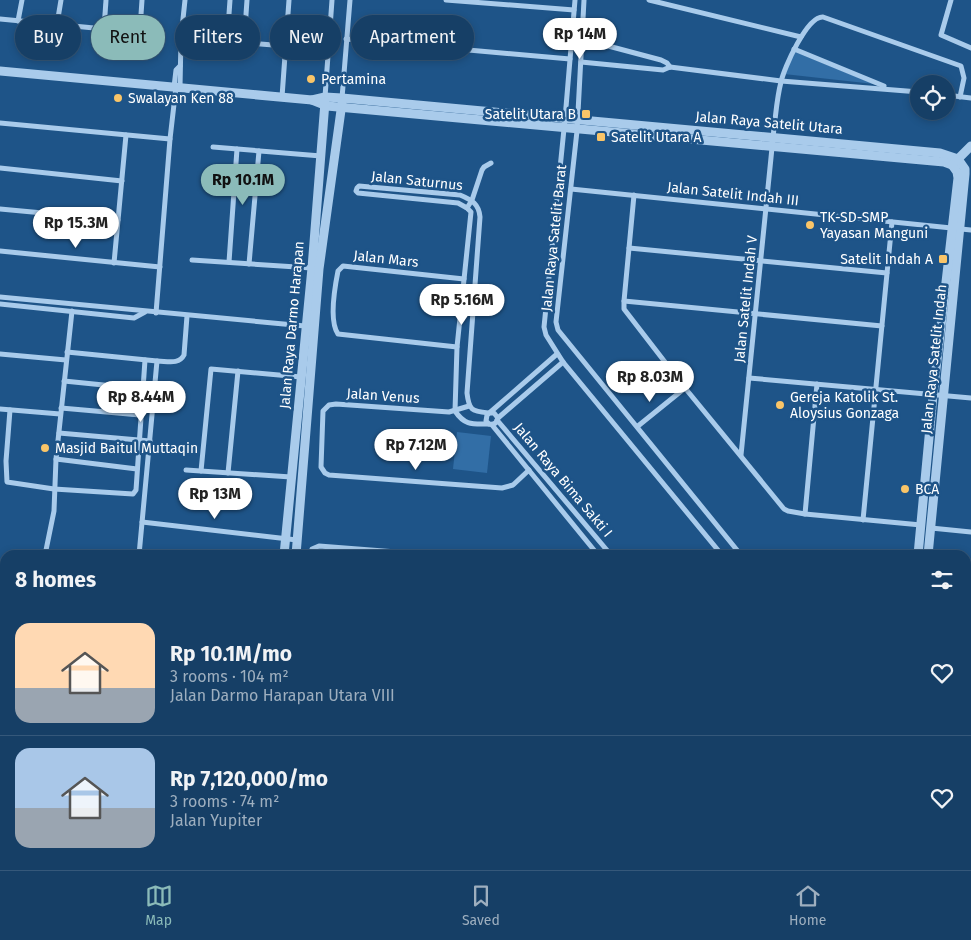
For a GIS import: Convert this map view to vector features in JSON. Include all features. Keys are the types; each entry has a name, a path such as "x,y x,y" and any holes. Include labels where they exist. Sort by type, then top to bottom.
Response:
{"street":[{"path":"19,15 22,0"},
{"path":"58,15 61,0"},
{"path":"105,15 106,0"},
{"path":"140,15 142,0"},
{"path":"183,15 185,0"},
{"path":"229,15 230,0"},
{"path":"245,15 246,0"},
{"path":"288,15 289,0"},
{"path":"0,70 326,101 332,0"},
{"path":"340,98 350,0"},
{"path":"446,0 574,10"},
{"path":"565,123 575,0"},
{"path":"577,124 584,0"},
{"path":"649,0 801,37"},
{"path":"950,0 941,35 971,48"},
{"name":"Jalan Satelit Indah V","path":"741,455 772,142 781,81 801,37 816,18 823,17 961,66 964,78 960,96"},
{"path":"0,19 15,21"},
{"path":"346,40 570,59"},
{"path":"582,41 597,43 661,60 667,62 670,67"},
{"path":"794,49 889,89"},
{"path":"156,313 170,139 177,87 176,70 180,66 180,60"},
{"path":"282,97 285,60"},
{"path":"581,62 663,70 670,67 781,81 910,91"},
{"path":"955,96 971,98"},
{"name":"Jalan Raya Satelit Utara","path":"326,101 340,98 565,123"},
{"name":"Jalan Raya Darmo Harapan","path":"296,550 319,269 340,98"},
{"name":"Jalan Raya Satelit Utara","path":"326,101 340,107 565,123 772,142 940,154 958,166"},
{"name":"Jalan Raya Darmo Harapan","path":"285,550 326,101"},
{"path":"0,123 170,139"},
{"name":"Jalan Raya Satelit Barat","path":"565,123 544,327 546,336 563,362 718,550"},
{"name":"Jalan Raya Satelit Barat","path":"577,124 556,322 558,330 737,550"},
{"path":"114,263 126,135"},
{"path":"958,166 971,146"},
{"path":"214,147 320,156"},
{"path":"228,262 237,149"},
{"path":"249,264 259,151"},
{"path":"958,166 971,159"},
{"path":"491,164 482,170 472,200 467,208 472,214 458,347 455,411 463,421 473,424 496,423 498,419 563,362"},
{"name":"Jalan Raya Satelit Indah","path":"918,550 933,395 965,174 958,166"},
{"path":"0,168 122,181"},
{"name":"Jalan Saturnus","path":"467,208 458,203 358,194 356,191 360,186 460,195 472,200"},
{"name":"Jalan Satelit Indah III","path":"571,189 971,230"},
{"path":"634,195 624,309 685,388 784,509 788,512 805,514 921,525"},
{"path":"472,200 478,206 480,217 466,394 469,406 478,412 494,413 498,419"},
{"path":"0,209 118,220"},
{"path":"863,520 892,222"},
{"name":"Jalan Raya Satelit Indah","path":"928,550 944,396 957,228"},
{"path":"628,248 887,273"},
{"path":"0,251 160,267"},
{"path":"192,260 312,268"},
{"name":"Jalan Mars","path":"458,347 341,335 336,331 334,324 334,302 338,271 343,266 464,278"},
{"path":"0,297 305,326"},
{"path":"22,299 22,306"},
{"path":"624,301 882,326"},
{"path":"0,304 134,318 145,312"},
{"path":"46,550 54,512 60,414 72,312"},
{"path":"67,352 177,362 184,355 187,316"},
{"path":"0,354 66,360"},
{"path":"491,424 486,419 490,413 557,354"},
{"path":"10,410 3,460 7,482 54,489 130,494 135,492 145,360"},
{"path":"139,550 157,361"},
{"path":"201,471 210,369 301,377"},
{"path":"228,473 238,371"},
{"path":"749,378 971,398"},
{"path":"64,381 143,389"},
{"path":"805,514 818,384"},
{"path":"638,426 685,388"},
{"name":"Jalan Venus","path":"469,406 455,411 332,404 323,411 321,467 329,475 502,488 513,485 529,470"},
{"path":"61,408 140,415"},
{"path":"0,409 60,414"},
{"name":"Jalan Raya Bima Sakti I","path":"498,419 607,550"},
{"name":"Jalan Raya Bima Sakti I","path":"491,424 594,550"},
{"path":"59,433 150,441"},
{"path":"56,459 137,469"},
{"path":"927,464 937,465"},
{"path":"186,470 292,477"},
{"path":"142,522 297,540"},
{"path":"930,528 971,532"},
{"path":"312,550 319,546 370,550"}],"shaded area":[{"path":"795,52 874,84 784,74"},
{"path":"457,432 491,436 487,473 453,469"}],"place":[{"name":"Pertamina","path":"311,79"},
{"name":"Swalayan Ken 88","path":"118,98"},
{"name":"Satelit Utara B","path":"586,114"},
{"name":"Satelit Utara A","path":"601,137"},
{"name":"TK-SD-SMP Yayasan Manguni","path":"810,225"},
{"name":"Satelit Indah A","path":"943,259"},
{"name":"Gereja Katolik St. Aloysius Gonzaga","path":"780,405"},
{"name":"Masjid Baitul Muttaqin","path":"45,448"},
{"name":"BCA","path":"905,489"}]}
